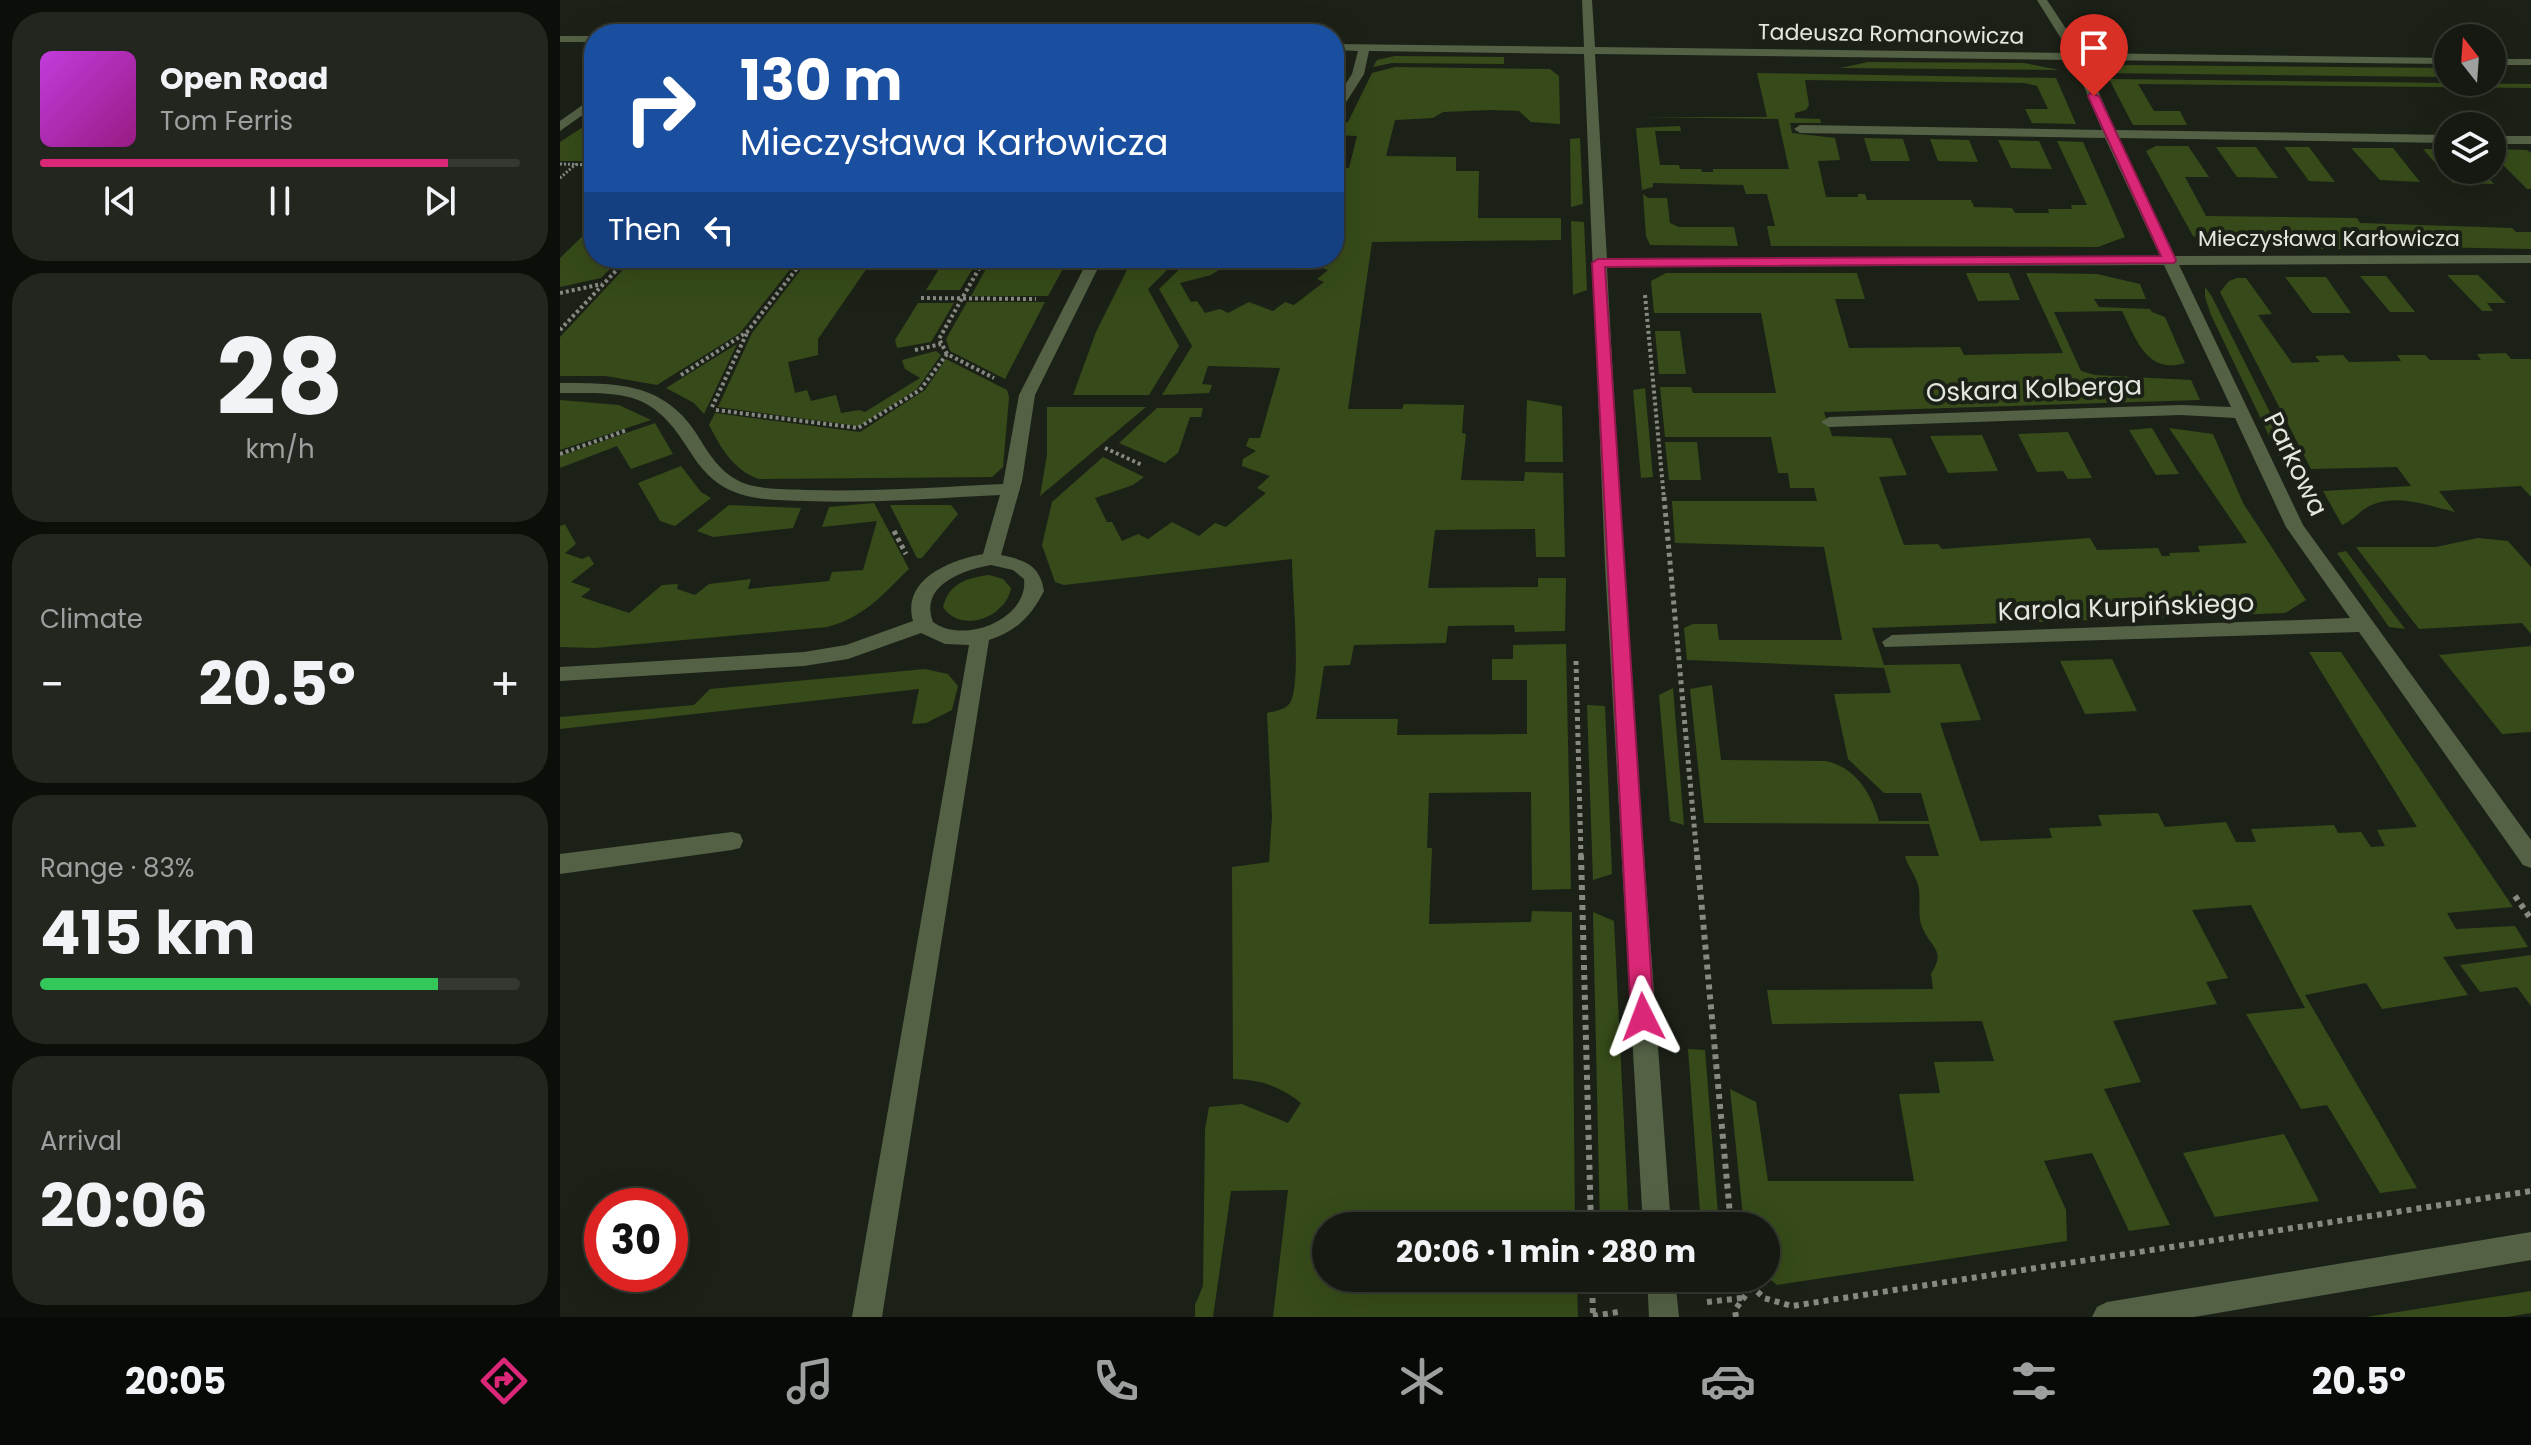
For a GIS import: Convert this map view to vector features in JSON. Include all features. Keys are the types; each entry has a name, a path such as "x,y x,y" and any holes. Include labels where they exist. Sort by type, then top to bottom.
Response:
{"street":[{"path":"1587,0 1615,579 1656,1212"},
{"name":"Parkowa","path":"2042,0 2073,45 2111,136 2295,527 2531,858"},
{"path":"560,39 584,39"},
{"name":"Tadeusza Romanowicza","path":"1344,47 2434,61"},
{"path":"1344,96 1358,74 1364,48"},
{"path":"2506,62 2531,62"},
{"path":"560,127 584,109"},
{"path":"1800,129 2434,139"},
{"path":"2506,140 2531,140"},
{"name":"Mieczysława Karłowicza","path":"1598,263 2531,259"},
{"path":"991,559 1011,489 1027,395 1091,268"},
{"path":"560,388 610,390 647,397 663,404 703,463 720,479 740,488 818,496 1011,489"},
{"name":"Oskara Kolberga","path":"1829,422 2181,410 2241,413"},
{"path":"991,559 1022,565 1036,584 1035,596 1015,621 980,636 946,637 923,625 919,614 920,602 927,589 954,568 991,559"},
{"path":"560,674 804,659 848,652 923,625"},
{"name":"Karola Kurpińskiego","path":"1892,642 2363,625"},
{"path":"867,1317 980,636"},
{"path":"560,864 732,841"},
{"path":"2107,1317 2531,1246"},
{"path":"1662,1292 1664,1317"}],"path":[{"path":"560,164 584,164"},
{"path":"560,178 576,164"},
{"path":"1642,262 1730,1212"},
{"path":"560,330 618,268"},
{"path":"797,268 747,332 711,410 858,428 920,390 947,354"},
{"path":"979,268 939,339 947,354 1027,395"},
{"path":"560,293 603,284"},
{"path":"921,298 1074,299"},
{"path":"647,397 747,332"},
{"path":"915,350 941,344"},
{"path":"560,454 673,415"},
{"path":"1105,448 1142,465"},
{"path":"876,494 909,560"},
{"path":"1754,1292 1771,1303 1792,1306 2531,1191"},
{"path":"1592,1292 1593,1317"},
{"path":"1736,1317 1735,1310 1748,1292"}],"green space":[{"path":"1395,56 1504,57 1504,64 1392,63 1373,67 1377,60"},
{"path":"1868,62 2024,63 2059,70 1840,68"},
{"path":"2125,65 2434,68 2434,77 2101,73"},
{"path":"1395,67 1550,69 1559,76 1560,124 1531,122 1519,111 1491,110 1443,112 1433,118 1395,120 1386,156 1456,157 1456,171 1479,171 1478,218 1561,218 1561,240 1372,242 1348,409 1402,409 1404,404 1464,405 1462,433 1466,434 1461,480 1524,481 1525,472 1563,473 1565,557 1536,557 1535,529 1435,530 1428,588 1538,587 1538,578 1566,578 1565,631 1515,632 1514,625 1448,626 1446,643 1354,645 1350,665 1324,666 1316,719 1398,719 1397,735 1527,734 1527,680 1492,680 1492,659 1513,659 1513,645 1566,644 1571,889 1532,890 1531,792 1429,793 1427,848 1432,848 1429,924 1531,922 1532,911 1572,912 1575,1212 1312,1212 1312,1292 1577,1292 1578,1317 1273,1317 1288,1190 1231,1191 1213,1317 1195,1317 1195,1305 1203,1286 1205,1130 1209,1107 1242,1104 1288,1123 1301,1103 1270,1085 1233,1079 1232,867 1269,862 1272,817 1267,713 1288,705 1294,693 1296,656 1292,559 1064,585 1055,582 1042,545 1052,502 1103,457 1144,477 1133,485 1095,498 1107,522 1112,522 1122,541 1138,534 1148,539 1172,522 1199,536 1215,523 1226,527 1266,493 1257,488 1270,476 1242,466 1243,459 1256,451 1246,446 1249,438 1260,438 1280,368 1208,366 1202,384 1212,385 1209,393 1162,395 1192,346 1159,289 1181,268 1217,268 1220,269 1211,275 1180,283 1191,302 1197,301 1205,313 1220,309 1228,313 1249,302 1273,311 1285,302 1294,305 1324,282 1317,279 1328,270 1322,268 1344,268 1344,168 1349,168 1357,136 1344,135 1344,124 1348,122 1372,73"},
{"path":"1757,73 2056,78 2076,124 2032,123 2025,109 2048,109 2037,86 2024,83 1805,80 1809,105 1806,110 1795,113 1795,118 1820,119 1821,123 1790,123 1792,133 1835,138 1840,160 1818,161 1826,197 1858,197 1858,194 1865,194 1867,200 1971,200 1974,207 2012,208 2015,213 2049,213 2048,209 2072,209 2071,205 2087,205 2057,141 2083,142 2125,237 2098,247 1771,246 1767,226 1775,226 1767,194 1746,194 1743,185 1653,183 1653,187 1642,190 1636,128 1680,126 1681,131 1655,131 1660,165 1679,165 1680,169 1701,169 1702,172 1713,172 1713,169 1789,169 1778,119 1641,117 1767,117"},
{"path":"2109,79 2434,83 2434,87 2138,84 2154,111 2180,111 2187,125 2133,125"},
{"path":"2506,84 2531,84 2531,88 2506,88"},
{"path":"583,127 584,161 560,161 560,142"},
{"path":"1580,138 1583,204 1571,207 1570,139"},
{"path":"1864,138 1903,139 1910,161 1871,161"},
{"path":"1930,139 1969,140 1978,162 1938,161"},
{"path":"1998,140 2039,141 2052,169 2011,168"},
{"path":"2156,146 2188,146 2209,177 2185,177 2206,216 2357,218 2360,223 2512,228 2516,232 2531,232 2531,249 2223,246 2193,236 2146,151"},
{"path":"2216,147 2256,147 2278,178 2237,177"},
{"path":"2284,147 2309,147 2335,182 2309,181"},
{"path":"2351,148 2393,148 2420,182 2380,180"},
{"path":"2423,149 2434,149 2434,161"},
{"path":"2506,149 2531,153 2531,189 2527,189 2506,168"},
{"path":"1643,194 1648,198 1667,198 1670,223 1679,227 1734,227 1738,246 1650,245 1646,236"},
{"path":"1571,221 1584,222 1587,290 1573,295"},
{"path":"584,235 584,268 611,268 601,278 560,287 560,258"},
{"path":"625,268 791,268 740,333 657,385 606,376 560,376 560,337"},
{"path":"802,268 867,268 818,339 818,355 788,362 795,393 807,390 811,401 836,395 841,413 865,412 920,378 905,369 902,360 936,351 941,355 917,389 859,426 718,407 752,333"},
{"path":"940,268 973,268 960,290 926,290"},
{"path":"986,268 1063,268 1048,296 971,296"},
{"path":"1128,268 1169,268 1148,289 1179,346 1149,395 1073,395 1096,332"},
{"path":"1666,273 1857,273 1865,299 1835,299 1849,348 1960,347 1964,355 2063,353 2026,273 2097,274 2140,284 2146,299 2094,299 2099,307 2150,309 2165,317 2185,363 2161,364 2152,359 2138,343 2122,311 2054,312 2081,371 2095,375 2191,380 2200,400 1824,412 1832,436 1891,438 1907,475 1879,477 1904,545 1938,544 1942,549 2090,538 2097,550 2158,548 2162,556 2170,556 2169,553 2200,552 2198,546 2247,543 2169,428 2213,434 2243,503 2306,600 2285,613 1872,628 1884,665 1960,664 1981,720 1940,723 1980,841 2052,838 2049,828 2102,826 2098,815 2158,813 2165,827 2226,822 2236,842 2256,842 2251,829 2334,825 2338,833 2361,832 2371,847 2385,846 2377,830 2417,827 2309,652 2341,652 2513,907 2447,913 2456,929 2515,926 2528,947 2443,957 2468,995 2382,1009 2366,983 2305,995 2417,1188 2380,1193 2327,1105 2301,1109 2246,1014 2305,1008 2251,905 2192,910 2228,978 2206,982 2217,1004 2113,1021 2141,1082 2104,1089 2170,1225 2129,1231 2092,1153 2044,1161 2066,1210 2067,1241 1780,1285 1780,1212 1743,1212 1730,1089 1756,1102 1768,1181 1914,1181 1899,1094 1940,1093 1934,1062 1994,1061 1982,1021 1772,1024 1767,990 1933,989 1931,974 1937,954 1921,924 1918,885 1905,856 1939,856 1929,824 1704,823 1690,689 1712,685 1721,760 1826,761 1846,769 1861,783 1879,821 1929,821 1921,793 1884,793 1848,759 1834,694 1891,693 1884,668 1687,660 1684,628 1693,624 1717,624 1719,640 1842,640 1824,547 1675,543 1672,501 1817,501 1814,488 1790,488 1788,473 1778,473 1771,437 1665,437 1660,387 1691,387 1693,393 1776,393 1761,313 1654,313 1651,281"},
{"path":"1966,273 2009,273 2020,300 1978,301"},
{"path":"2447,275 2478,275 2506,303 2487,303 2493,311 2482,311"},
{"path":"2360,276 2386,276 2415,312 2390,312"},
{"path":"2285,277 2326,277 2351,313 2312,313"},
{"path":"2246,278 2272,314 2258,315 2292,363 2320,362 2315,356 2343,355 2349,362 2401,361 2397,355 2425,355 2430,360 2481,360 2477,354 2506,353 2511,359 2531,359 2531,497 2521,486 2439,491 2455,512 2414,502 2384,501 2370,506 2342,525 2323,491 2411,486 2397,467 2311,469 2220,292 2229,281"},
{"path":"2205,287 2299,470 2286,471 2211,315"},
{"path":"967,302 1045,302 1005,379 950,351 946,339"},
{"path":"918,303 954,303 931,342 897,348 895,340"},
{"path":"1655,331 1680,331 1686,374 1659,374"},
{"path":"737,344 704,414 694,403 666,388"},
{"path":"946,359 1007,390 1003,467 992,477 759,479 735,464 709,425 715,413 860,432 925,390"},
{"path":"1645,388 1653,477 1641,478 1633,390"},
{"path":"560,400 619,405 651,420 560,450"},
{"path":"1527,400 1562,406 1563,462 1525,462"},
{"path":"1047,407 1146,407 1040,496 1047,455"},
{"path":"1157,408 1203,408 1201,417 1190,417 1178,453 1165,463 1119,443"},
{"path":"655,423 673,454 631,469 617,446 560,468 560,456"},
{"path":"2152,428 2179,474 2156,475 2129,430"},
{"path":"2068,432 2092,478 2068,479 2063,471 2037,472 2018,434"},
{"path":"1982,435 1998,471 1948,473 1930,436"},
{"path":"1665,442 1697,442 1701,480 1669,480"},
{"path":"681,466 701,492 711,498 675,526 660,521 638,483"},
{"path":"874,503 909,569 872,604 840,623 827,627 595,648 560,647 560,526 565,524 576,544 565,553 582,559 589,556 594,564 571,582 591,589 581,597 629,613 662,585 678,584 677,589 695,595 709,584 751,579 748,589 829,581 832,572 863,570 877,521 822,527 829,507"},
{"path":"729,505 801,508 793,528 713,537 697,531"},
{"path":"890,505 951,505 958,514 922,558 917,558"},
{"path":"2478,538 2508,541 2531,567 2531,634 2522,623 2419,629 2356,547 2436,547"},
{"path":"2346,551 2405,629 2389,627 2337,553"},
{"path":"989,575 1003,579 1011,588 1007,599 992,614 982,619 960,620 943,607 954,587"},
{"path":"2531,646 2531,732 2502,734 2439,655"},
{"path":"2112,659 2137,711 2085,714 2060,661"},
{"path":"925,669 948,674 958,686 952,710 926,723 912,724 919,689 560,729 560,717 694,705 710,689"},
{"path":"1673,688 1684,825 1670,821 1659,695"},
{"path":"1587,705 1605,706 1612,874 1593,880"},
{"path":"1593,912 1614,921 1628,1212 1600,1212"},
{"path":"2531,955 2531,1006 2517,987 2480,992 2460,965"},
{"path":"1688,1049 1705,1050 1718,1212 1700,1212"},
{"path":"2284,1134 2319,1201 2215,1217 2183,1153"},
{"path":"2531,1291 2531,1313 2507,1317 2366,1317"}],"route":[{"path":"1643,1017 1598,263 2169,260 2094,96"}]}
